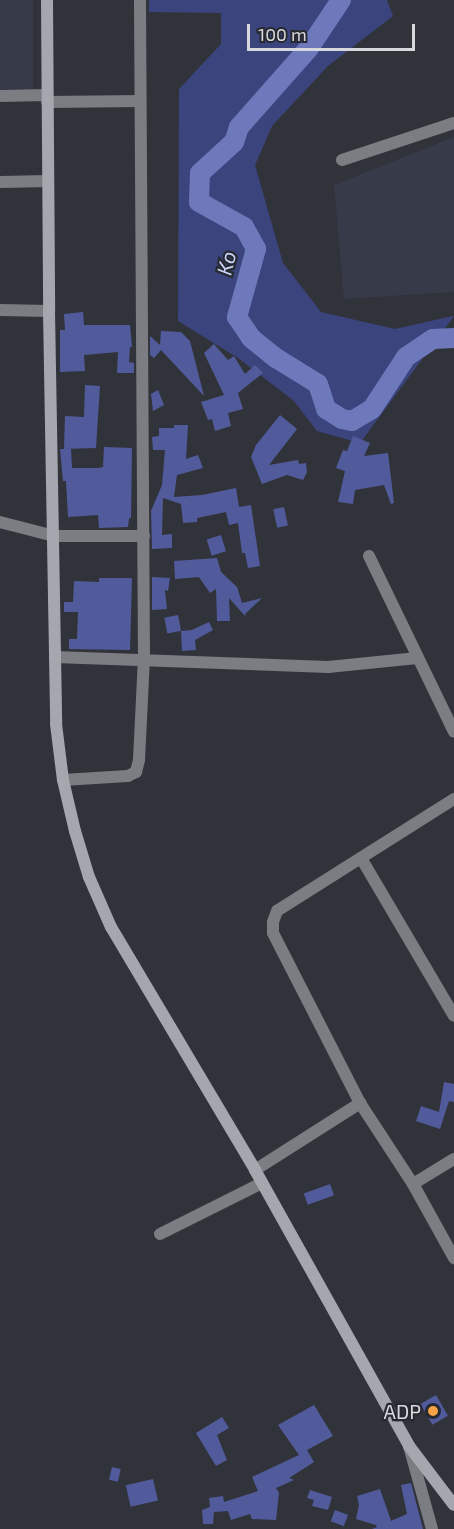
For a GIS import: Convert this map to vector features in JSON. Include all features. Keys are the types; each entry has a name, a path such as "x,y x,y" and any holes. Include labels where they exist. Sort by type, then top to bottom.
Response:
{"main road":[{"path":"47,0 49,311 56,724 63,780 89,877 111,927 255,1170 409,1446 454,1505"}],"street":[{"path":"63,780 128,776 136,772 144,659 140,0"},
{"path":"0,96 140,101"},
{"path":"342,160 454,123"},
{"path":"0,182 48,181"},
{"path":"0,310 49,311"},
{"path":"0,522 54,536 144,536"},
{"path":"369,556 454,732"},
{"path":"55,657 328,667 418,657"},
{"path":"454,799 277,911 273,922 273,933 360,1103 413,1184 454,1258"},
{"path":"361,858 454,1016"},
{"path":"255,1170 360,1103"},
{"path":"413,1184 454,1159"},
{"path":"160,1233 262,1184"},
{"path":"409,1446 432,1529"}],"shaded area":[{"path":"0,0 33,0 33,89 0,89"},
{"path":"149,0 387,0 393,16 328,66 272,126 255,165 283,263 321,312 395,329 454,316 360,443 317,431 294,401 238,358 178,321 179,89 221,44 221,13 149,12"},
{"path":"454,137 454,292 344,299 334,185"}],"building":[{"path":"83,312 84,325 130,325 132,347 130,347 129,362 134,363 134,373 117,373 118,352 84,355 85,371 60,372 60,330 65,330 64,314"},
{"path":"161,331 181,332 190,341 204,396 161,350 154,358 150,355 150,336 160,345"},
{"path":"214,344 228,360 234,356 245,374 255,365 263,373 238,393 243,409 228,413 231,426 215,431 212,419 208,420 201,402 224,395 204,353"},
{"path":"85,385 100,386 96,448 64,449 65,416 84,417"},
{"path":"158,390 164,405 153,411 151,394"},
{"path":"280,415 297,429 269,465 298,460 299,464 306,463 307,472 303,480 287,475 262,484 251,457 256,445"},
{"path":"174,425 188,425 186,459 198,455 203,468 177,475 174,497 202,495 236,488 239,507 251,505 260,566 248,568 245,553 242,553 238,523 229,525 226,512 197,518 197,522 183,523 181,504 163,498 162,535 172,534 172,548 152,549 151,511 162,485 165,450 153,450 152,437 159,436 159,428 174,428"},
{"path":"353,436 370,443 364,456 388,453 394,503 391,504 384,485 355,490 353,504 338,502 345,471 336,468 343,450 347,451"},
{"path":"104,447 132,448 131,518 129,518 128,527 99,528 98,515 68,517 66,481 63,481 60,449 71,449 72,468 99,468 103,467"},
{"path":"284,507 288,526 277,528 273,509"},
{"path":"221,535 226,551 212,556 207,539"},
{"path":"217,558 221,572 237,587 242,603 262,598 245,614 246,617 229,598 230,621 217,621 216,589 210,593 199,577 175,579 174,561"},
{"path":"152,577 170,578 168,591 165,590 167,609 152,610"},
{"path":"99,578 132,578 130,650 69,649 69,639 77,639 78,612 64,612 64,602 73,602 74,581 99,582"},
{"path":"178,615 181,631 167,633 164,618"},
{"path":"209,622 213,630 195,640 196,650 182,651 181,631 192,630"},
{"path":"444,1082 454,1084 454,1102 449,1101 440,1129 416,1121 421,1106 439,1112"},
{"path":"330,1184 334,1195 308,1205 304,1194"},
{"path":"436,1395 448,1416 432,1425 420,1404"},
{"path":"314,1405 333,1436 307,1450 314,1462 289,1478 294,1480 276,1488 279,1493 276,1520 252,1519 250,1514 231,1520 228,1511 214,1512 213,1524 203,1524 202,1510 210,1507 209,1498 223,1496 224,1502 258,1491 252,1477 299,1455 278,1425"},
{"path":"222,1417 229,1428 217,1435 227,1460 216,1466 196,1433"},
{"path":"112,1467 121,1469 118,1482 109,1480"},
{"path":"153,1479 158,1500 131,1507 126,1485"},
{"path":"411,1483 423,1529 372,1529 377,1527 376,1525 356,1519 359,1505 357,1496 380,1489 391,1521 407,1514 401,1485"},
{"path":"310,1490 332,1497 328,1510 312,1506 314,1500 307,1498"},
{"path":"335,1510 348,1515 344,1526 331,1521"}],"waterway":[{"name":"Ko","path":"341,0 309,48 239,127 234,142 200,173 199,202 244,227 256,249 237,317 251,338 276,358 318,384 326,409 342,419 352,421 372,409 406,357 433,339 454,338"}],"place":[{"name":"ADP","path":"433,1411"}]}
